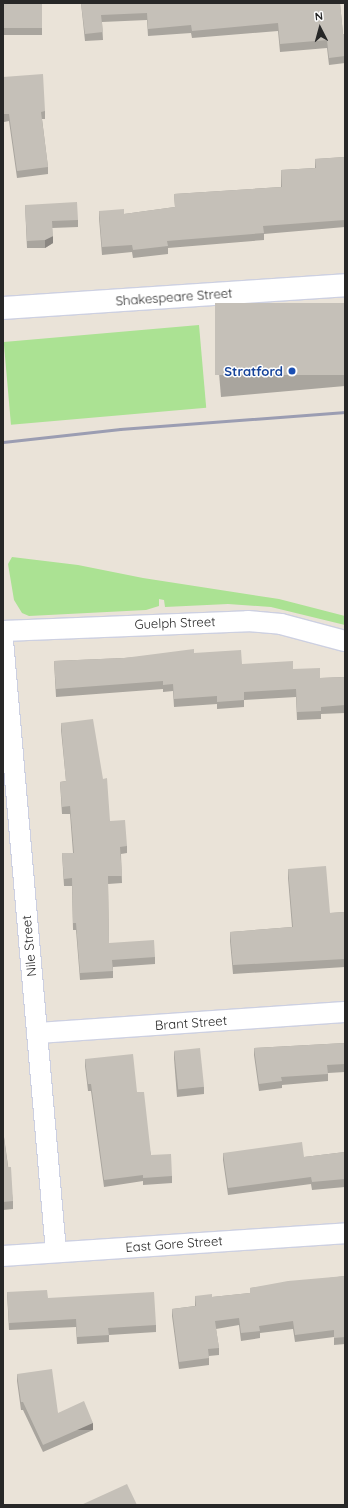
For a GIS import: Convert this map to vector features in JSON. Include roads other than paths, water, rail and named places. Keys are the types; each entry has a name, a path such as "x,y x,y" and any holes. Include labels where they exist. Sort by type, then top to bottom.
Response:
{"street":[{"name":"Shakespeare Street","path":"3,308 345,285"},
{"name":"Guelph Street","path":"3,630 248,621 281,624 345,641"},
{"name":"Nile Street","path":"3,640 56,1252"},
{"name":"Brant Street","path":"37,1033 345,1012"},
{"name":"East Gore Street","path":"3,1256 345,1233"}],"railway":[{"path":"3,442 120,429 345,412"}],"place":[{"name":"Stratford","path":"292,371"}]}
